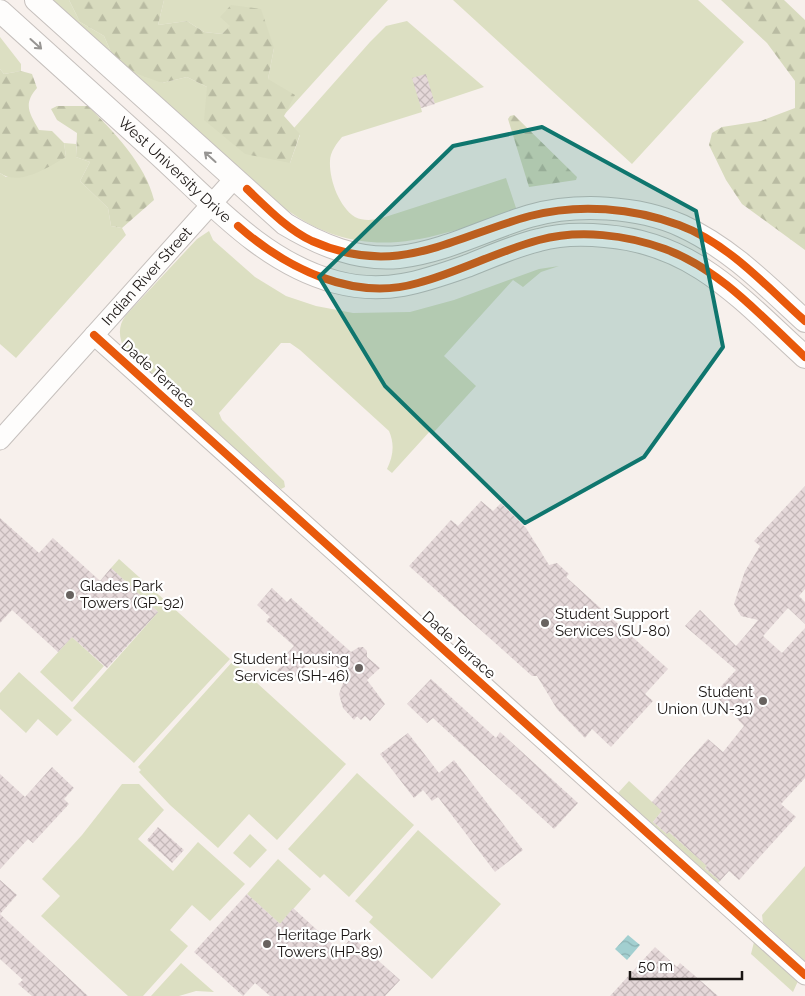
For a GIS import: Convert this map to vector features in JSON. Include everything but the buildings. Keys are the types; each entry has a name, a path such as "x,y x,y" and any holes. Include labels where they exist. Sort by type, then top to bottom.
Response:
{"street":[{"path":"36,0 285,224 311,240 338,250 364,256 399,257 433,250 531,216 577,208 630,212 682,226 729,254 805,321"},
{"name":"West University Drive","path":"0,11 261,246 289,264 336,282 364,287 416,284 540,240 578,235 632,240 675,252 709,272 805,356"},
{"name":"Indian River Street","path":"0,440 234,179"},
{"name":"Dade Terrace","path":"94,334 805,975"}],"highlighted area":[{"path":"542,127 696,211 723,347 644,457 525,523 385,386 319,277 453,146"}],"green space":[{"path":"50,0 69,0 80,22 104,36 111,52 162,83 187,77 207,87 290,163 300,135 294,128 386,26 407,21 484,87 421,108 422,112 342,137 332,151 330,168 333,184 344,207 355,217 364,220 379,219 506,178 517,211 457,230 400,242 373,242 345,238 317,227 287,210"},
{"path":"69,0 164,0 158,25 187,21 204,32 222,34 230,26 220,17 231,5 261,9 274,48 268,79 295,95 284,116 300,134 290,163 245,154 204,120 207,87 187,77 162,83 135,73 111,52 104,36 80,22"},
{"path":"164,0 388,0 283,116 268,79 274,48 231,26 222,34 204,32 187,21 158,25"},
{"path":"453,0 698,0 744,42 632,164"},
{"path":"721,0 784,0 805,20 805,250 742,204 726,180 709,145 712,133 722,127 761,121 795,108 795,81 767,43"},
{"path":"0,37 21,64 21,71 4,74 0,69"},
{"path":"0,69 4,74 21,71 32,74 37,88 29,104 32,119 39,130 52,131 64,143 66,157 25,177 8,177 0,173"},
{"path":"57,106 88,106 118,138 144,174 154,200 122,228 111,226 108,208 80,181 90,162 76,157 77,133 57,120 51,109"},
{"path":"514,115 577,177 576,180 529,187 508,119"},
{"path":"64,143 76,144 76,157 90,162 80,181 108,208 111,226 122,228 126,235 16,358 0,344 0,173 6,177 66,157"},
{"path":"209,231 213,240 255,277 286,296 316,306 353,313 410,312 454,300 539,269 559,266 541,272 523,287 513,280 444,356 476,386 434,432 431,430 392,473 387,469 391,460 392,450 389,431 300,350 290,343 281,343 219,413 222,420 284,481 285,487 281,489 125,351 121,342 120,328 126,315 197,239"},
{"path":"119,559 230,659 134,763 73,708 158,612 111,568"},
{"path":"72,637 104,666 72,702 40,672"},
{"path":"233,661 346,764 277,840 249,814 218,848 170,805 139,772 141,770 138,767"},
{"path":"19,672 72,720 57,736 38,719 26,733 0,709 0,693"},
{"path":"357,773 414,825 349,897 324,874 320,878 288,849"},
{"path":"629,781 662,811 653,822 667,834 669,832 707,866 705,868 720,881 718,883 618,793"},
{"path":"122,784 139,784 164,810 138,839 173,871 198,842 245,884 210,921 192,905 170,930 188,946 143,996 128,996 41,916 60,896 42,879 82,835"},
{"path":"418,830 501,904 432,979 369,922 373,917 355,901"},
{"path":"250,834 267,850 250,868 233,853"},
{"path":"278,859 311,889 280,924 247,894"},
{"path":"805,866 805,961 763,923 762,915"},
{"path":"754,942 798,981 793,992 751,954"},
{"path":"181,963 214,992 196,991 179,996 151,996"}],"water":[{"path":"628,935 640,945 627,960 615,949"}],"cycle path":[{"path":"247,189 278,218 312,241 342,252 371,256 397,256 423,251 530,216 549,212 606,209 661,219 697,233 730,254 805,321"},
{"path":"238,226 277,255 299,268 345,284 369,288 394,288 418,283 524,245 554,237 586,234 635,240 665,249 704,269 740,296 805,357"},
{"path":"94,335 805,975"}],"place":[{"name":"Glades Park Towers (GP-92)","path":"70,595"},
{"name":"Student Support Services (SU-80)","path":"545,623"},
{"name":"Student Housing Services (SH-46)","path":"359,668"},
{"name":"Student Union (UN-31)","path":"763,701"},
{"name":"Heritage Park Towers (HP-89)","path":"267,944"}]}
